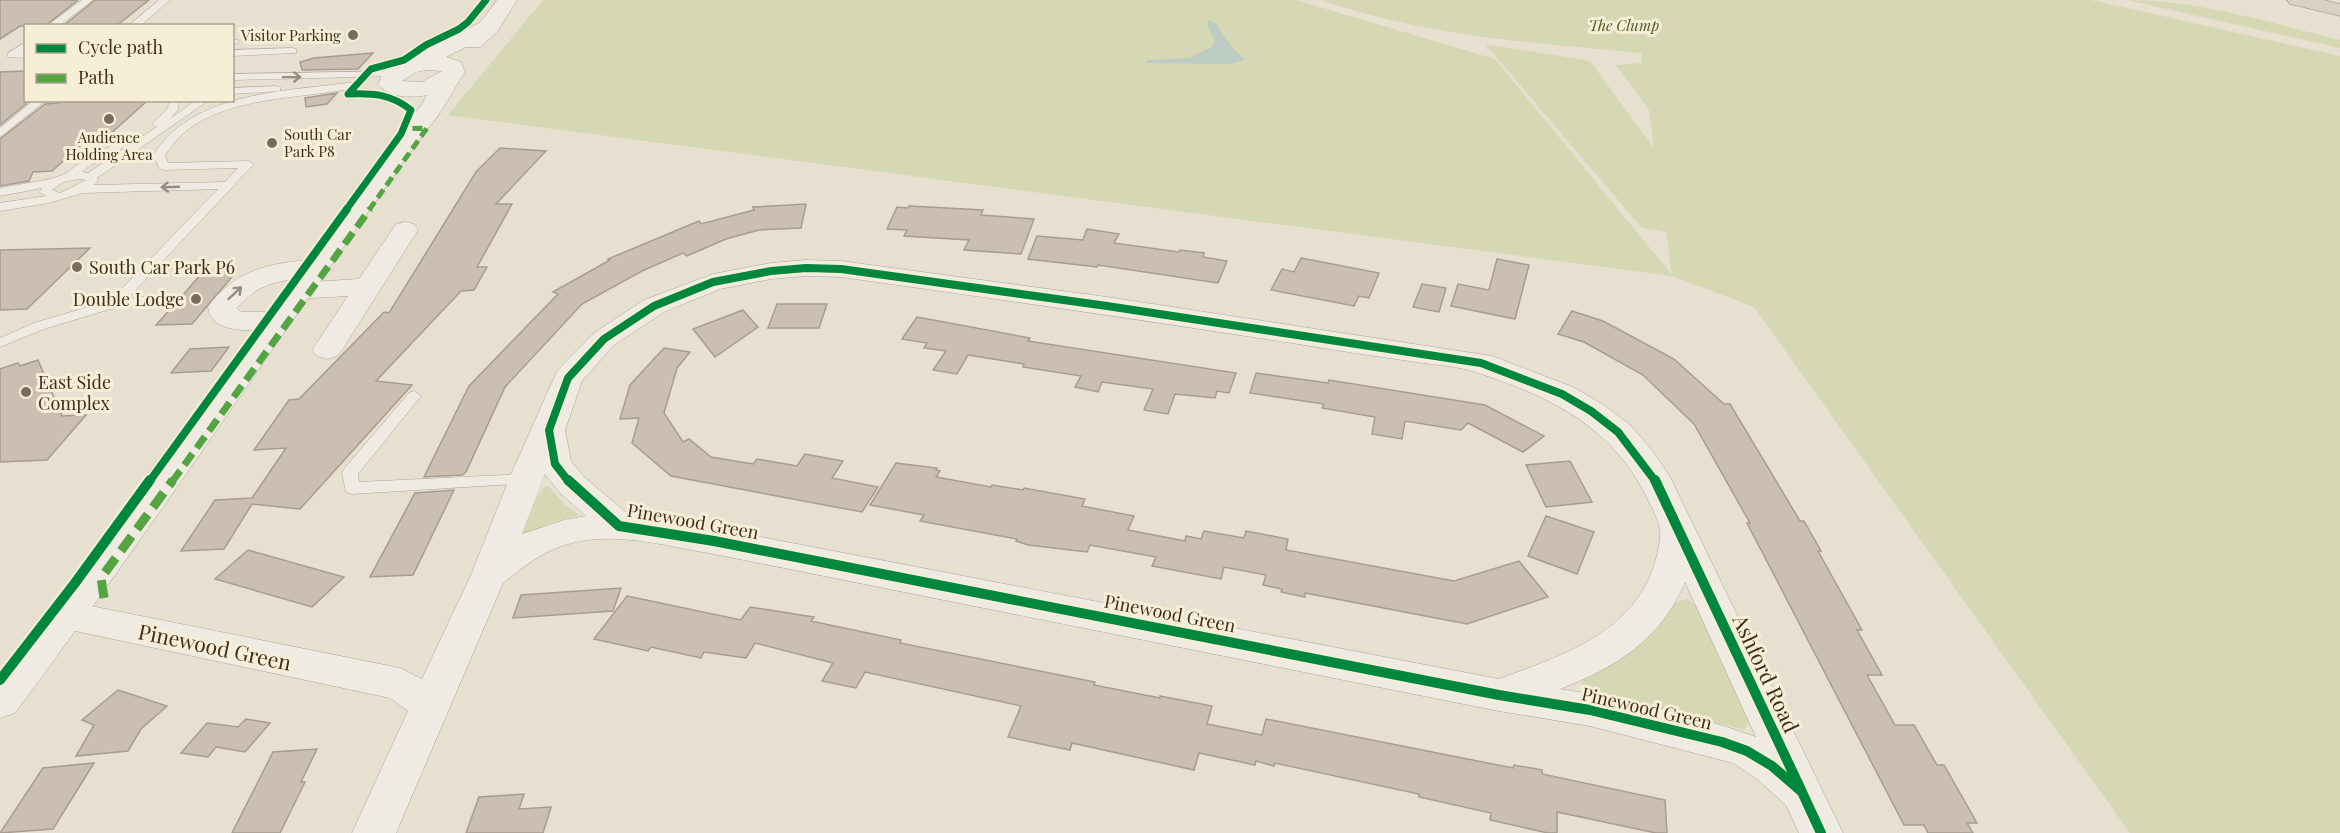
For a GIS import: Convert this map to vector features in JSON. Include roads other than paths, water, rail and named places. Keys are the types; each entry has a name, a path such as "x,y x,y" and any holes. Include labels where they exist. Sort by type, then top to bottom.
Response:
{"highway":[{"path":"2296,0 2340,10"}],"street":[{"path":"0,701 66,615 304,279 418,124 432,109 449,73 465,48 489,27 507,0"},
{"path":"402,79 489,27"},
{"path":"402,79 433,62 449,73"},
{"path":"402,79 421,104 418,124"},
{"path":"327,350 405,230"},
{"name":"Pinewood Green","path":"66,615 400,684 430,705 489,575 568,378 585,358 604,339 654,306 682,294 724,280 771,271 806,268 841,269 1107,306 1481,363 1562,394 1618,432 1640,458 1658,485 1679,530 1675,563 1664,590 1644,618 1617,644 1558,673 1499,695"},
{"path":"274,321 237,321 225,316 222,307 233,293 251,280 278,270 304,279 368,287"},
{"name":"Pinewood Green","path":"549,430 555,464 572,485 619,526"},
{"name":"Pinewood Green","path":"489,575 522,549 547,537 575,528 619,526 714,541 1499,695 1590,710 1722,742 1747,751 1772,765 1803,793"},
{"name":"Ashford Road","path":"1679,530 1821,833"},
{"path":"374,833 430,705"}],"lane":[{"path":"55,24 88,0"},
{"path":"135,24 165,0"},
{"path":"24,46 12,55 24,55"},
{"path":"234,53 292,51"},
{"path":"234,76 402,79"},
{"path":"116,303 248,164 164,167 159,156 176,132 192,121 214,111 247,102 402,79"},
{"path":"234,91 356,85"},
{"path":"234,96 356,85"},
{"path":"0,134 38,102"},
{"path":"0,192 54,182 68,177 84,165 159,123 173,110 174,102"},
{"path":"68,177 90,177 202,103"},
{"path":"83,189 92,181 90,177"},
{"path":"54,182 45,192 57,196"},
{"path":"0,207 83,189 228,185"},
{"path":"0,343 39,326 116,303 176,299"},
{"path":"414,396 350,473 351,488 526,479"}],"place":[{"name":"Visitor Parking","path":"353,35"},
{"name":"Audience Holding Area","path":"109,119"},
{"name":"South Car Park P8","path":"272,143"},
{"name":"South Car Park P6","path":"77,267"},
{"name":"Double Lodge","path":"196,299"},
{"name":"East Side Complex","path":"26,392"}],"park label":[{"name":"The Clump","path":"1624,25"}]}
